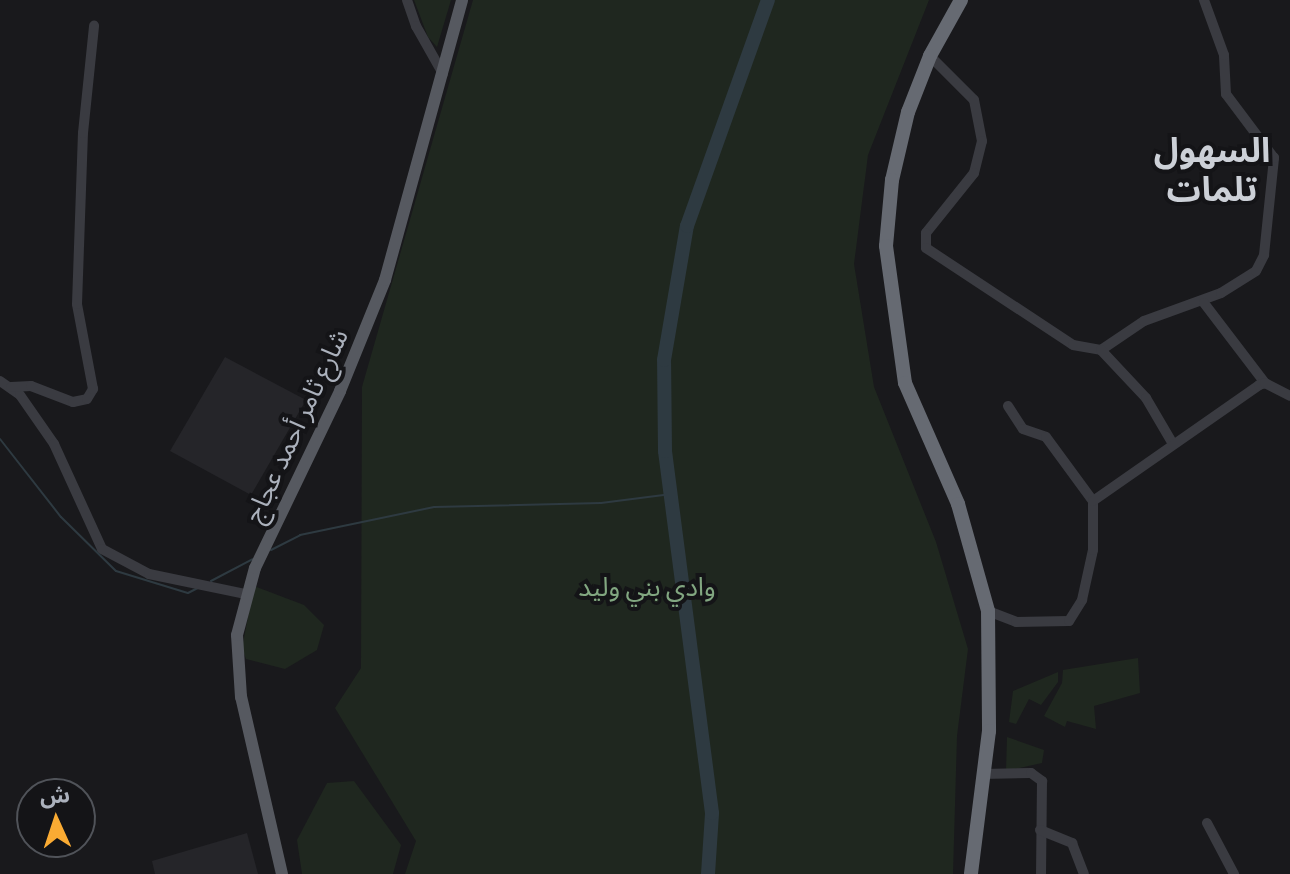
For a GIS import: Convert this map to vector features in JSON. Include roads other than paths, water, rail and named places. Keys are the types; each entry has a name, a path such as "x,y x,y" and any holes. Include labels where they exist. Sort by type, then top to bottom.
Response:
{"highway":[{"path":"961,0 930,56 897,152 887,211 888,282 905,383 958,504 988,611 991,694 971,874"}],"main road":[{"name":"شارع ثامر أحمد عجاج","path":"282,874 239,685 236,645 246,594 366,332 462,0"}],"street":[{"path":"407,0 416,26 443,74"},
{"path":"1101,350 1144,321 1204,303 1260,264 1274,158 1226,94 1224,55 1204,0"},
{"path":"11,387 31,386 73,402 87,399 93,389 77,304 83,133 94,26"},
{"path":"930,56 974,100 982,141 974,173 926,233 926,248 1073,345 1101,350 1146,398 1173,444"},
{"path":"1204,303 1265,383 1290,396"},
{"path":"0,381 11,387 31,409 70,472 89,530 102,549 149,574 246,594"},
{"path":"1093,501 1265,383"},
{"path":"988,611 1037,624 1073,617 1093,550 1093,501 1046,437 1023,429 1008,406"},
{"path":"982,774 1039,777 1043,786 1041,874"},
{"path":"1207,823 1234,874"},
{"path":"1040,830 1072,843 1084,874"}],"waterway":[{"name":"وادي بني وليد","path":"708,874 712,813 665,451 664,360 687,226 768,0"},
{"path":"0,439 61,517 116,571 188,593 198,588"},
{"path":"271,550 300,535 434,507 601,503 671,494"},
{"path":"211,581 253,559"}],"district":[{"name":"السهول تلمات","path":"1212,170"}]}
